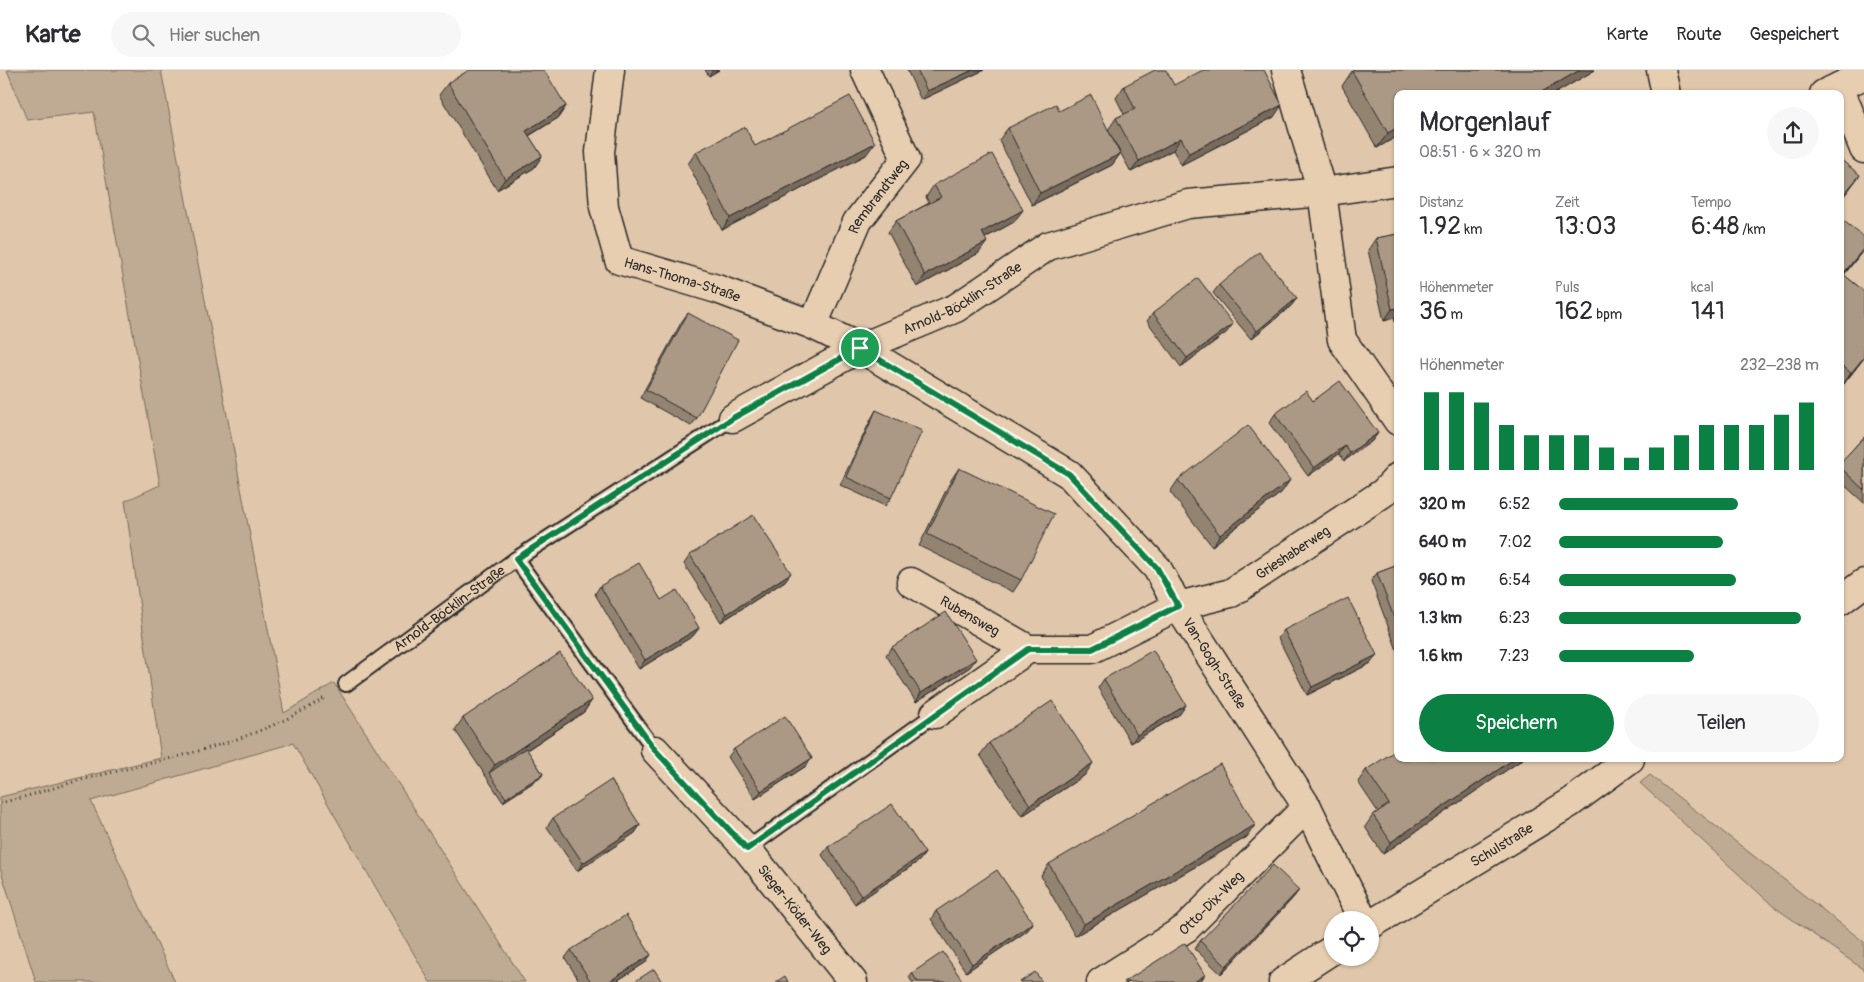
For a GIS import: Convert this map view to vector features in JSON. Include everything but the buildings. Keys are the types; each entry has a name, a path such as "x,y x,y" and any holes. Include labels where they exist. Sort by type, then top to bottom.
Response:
{"street":[{"name":"Hans-Thoma-Straße","path":"610,70 600,152 604,208 619,260 717,289 812,325"},
{"name":"Rembrandtweg","path":"812,325 857,222 906,159 865,70"},
{"path":"1286,70 1322,192 1342,340 1394,415"},
{"path":"1661,70 1665,90"},
{"path":"1832,90 1864,75"},
{"path":"1844,112 1864,149"},
{"name":"Arnold-Böcklin-Straße","path":"733,418 860,348 956,308 1048,246 1188,204 1322,192 1394,182"},
{"name":"Van-Gogh-Straße","path":"812,325 860,348 1069,474 1157,568 1178,606 1307,807 1359,911"},
{"name":"Grieshaberweg","path":"1178,606 1231,593 1382,493 1394,482"},
{"name":"Rubensweg","path":"911,582 1028,649 1092,649 1178,606"},
{"path":"935,714 1028,649"},
{"name":"Sieger-Köder-Weg","path":"655,750 747,849 853,982"},
{"name":"Schulstraße","path":"1379,920 1570,803 1626,762"},
{"name":"Otto-Dix-Weg","path":"1101,982 1186,928 1307,807"},
{"path":"1283,982 1324,955"}],"lane":[{"name":"Arnold-Böcklin-Straße","path":"346,684 516,559 733,418"},
{"path":"516,559 655,750"},
{"path":"747,849 935,714"}],"path":[{"path":"0,803 33,796 79,780 208,750 298,715 346,684"}],"shaded area":[{"path":"7,70 161,70 284,713 334,683 525,982 430,982 293,743 91,801 175,982 36,982 0,868 0,797 161,758 125,501 160,485 94,112 27,120"},
{"path":"1650,775 1864,942 1864,970 1773,906 1640,783"}],"route":[{"path":"860,348 1069,474 1157,568 1178,606 1092,649 1028,649 747,849 655,750 516,559 733,418 860,348"}]}
